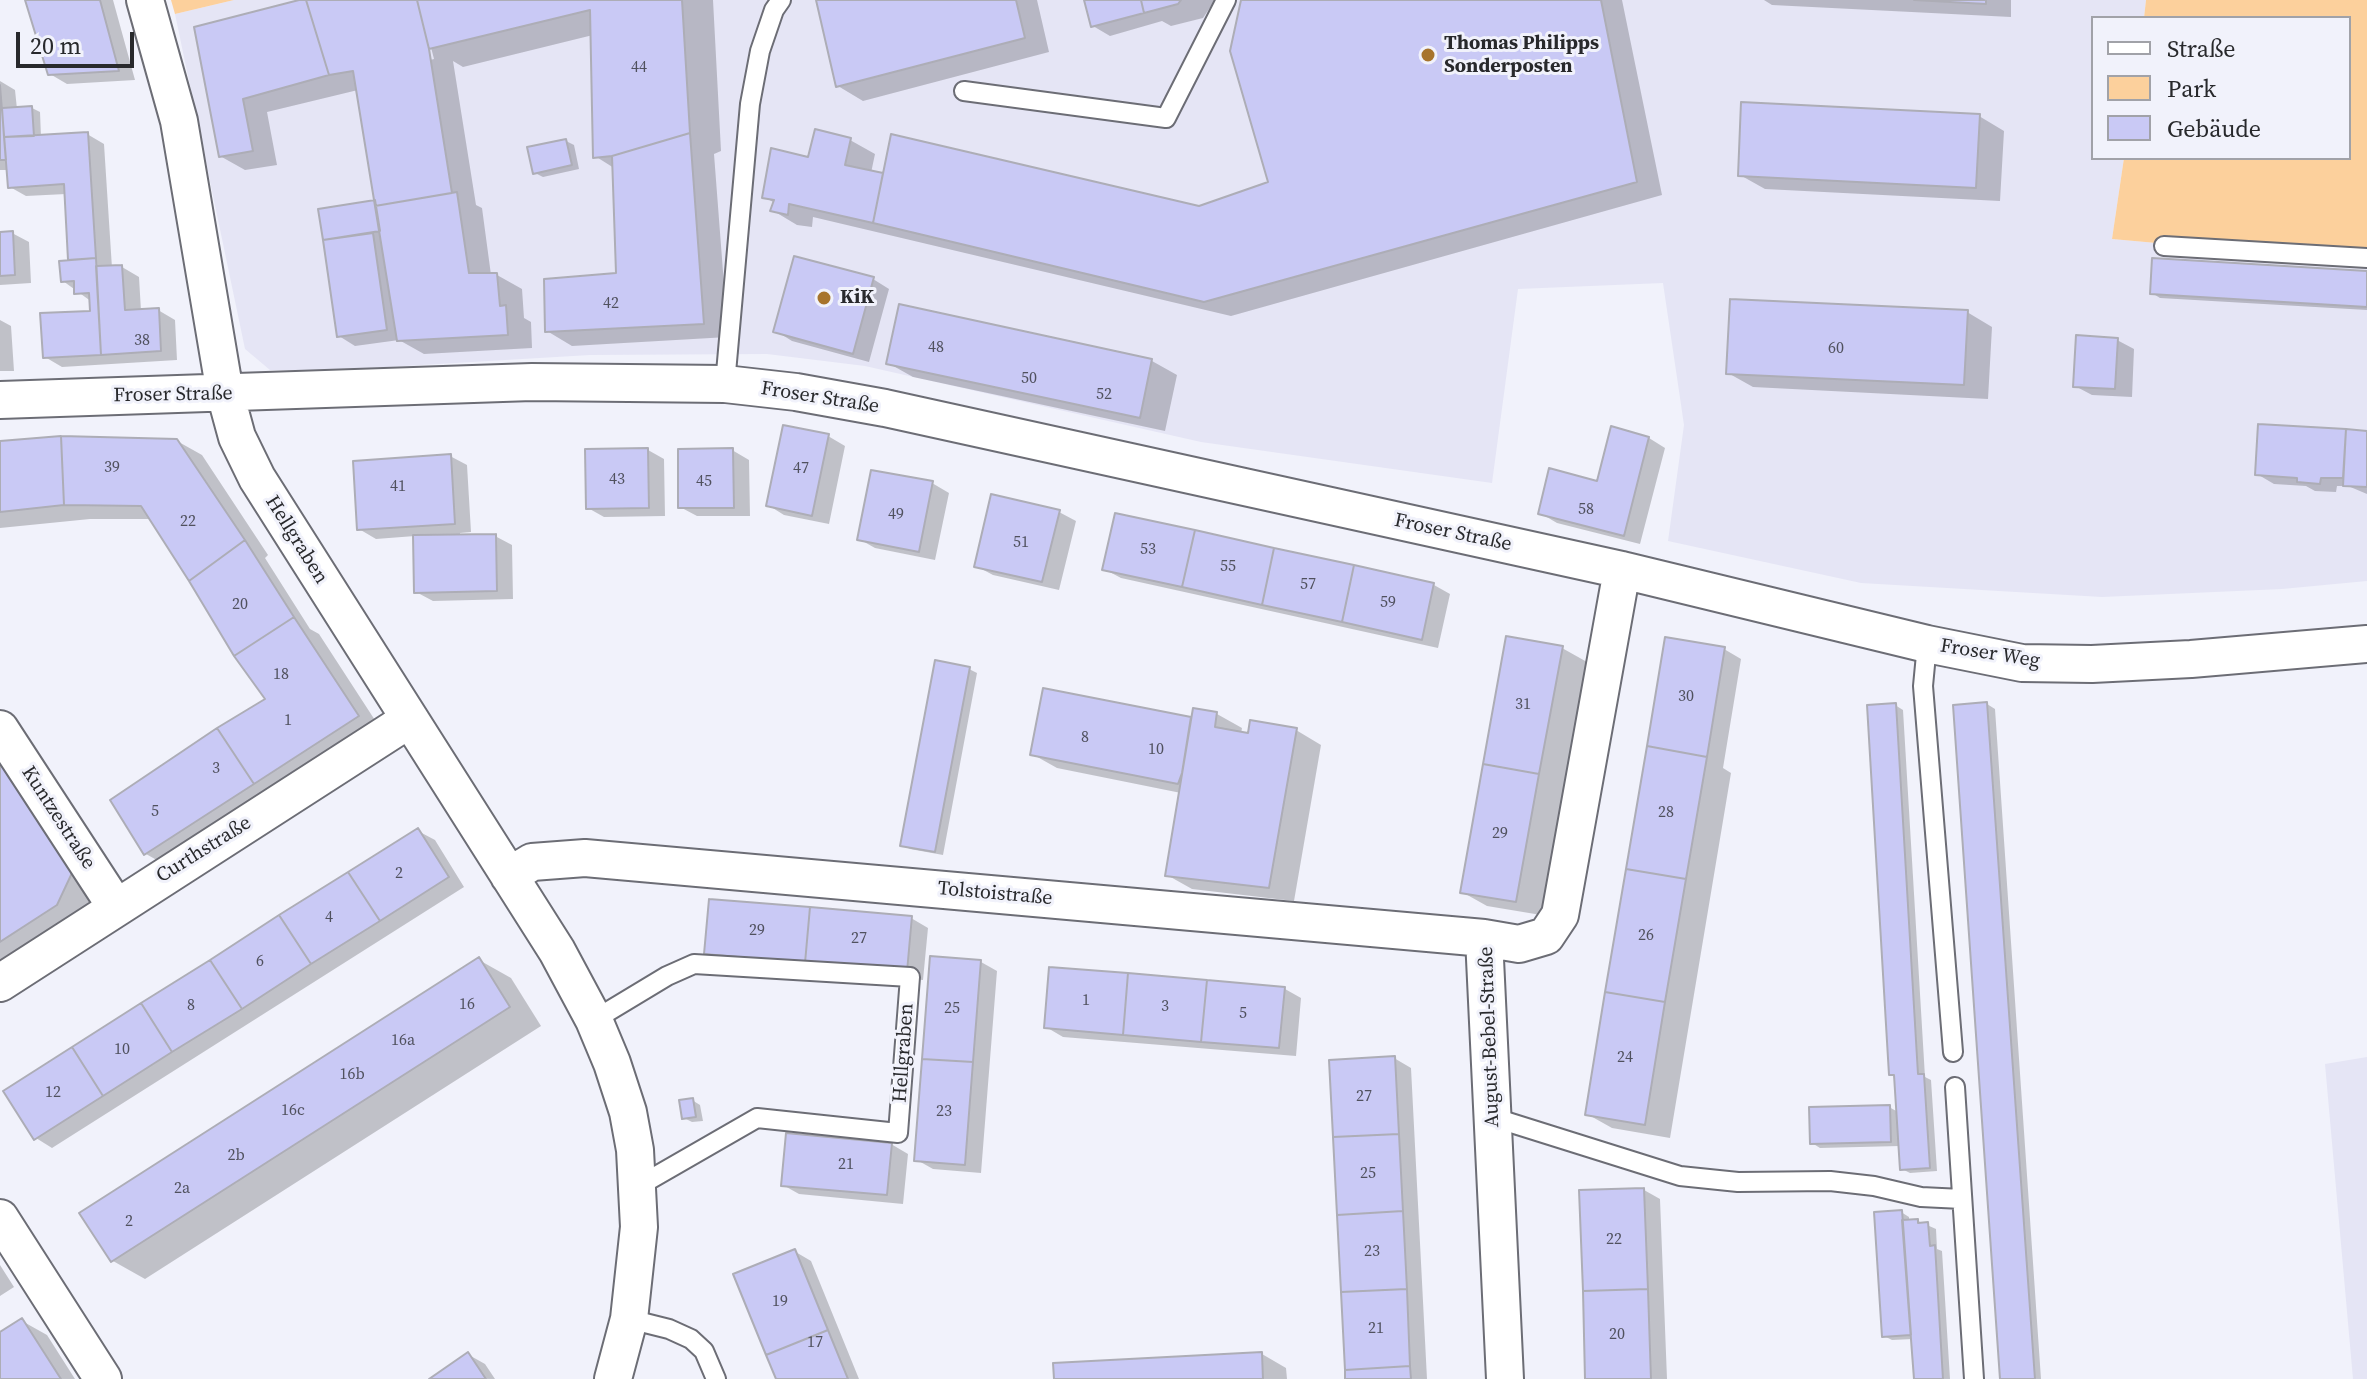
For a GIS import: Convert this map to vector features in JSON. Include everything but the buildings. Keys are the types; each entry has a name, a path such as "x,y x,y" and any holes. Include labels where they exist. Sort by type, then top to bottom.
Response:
{"street":[{"name":"Hellgraben","path":"145,0 179,121 225,393 237,437 257,478 557,951 594,1020 628,1112 635,1150 639,1227 629,1319 613,1379"},
{"name":"Froser Straße","path":"0,400 532,382 725,384 796,392 885,408 1622,570"},
{"name":"Froser Weg","path":"1622,570 1927,644 2022,663 2092,664 2191,659 2367,644"},
{"name":"August-Bebel-Straße","path":"1505,1379 1484,938 1519,944 1546,936 1560,915 1622,570"},
{"name":"Curthstraße","path":"0,983 410,719"},
{"name":"Kuntzestraße","path":"0,729 116,907"},
{"name":"Tolstoistraße","path":"509,876 532,862 585,858 1484,938"},
{"path":"0,1218 103,1379"}],"lane":[{"path":"725,384 750,104 760,51 774,10 781,0"},
{"path":"964,91 1166,118 1226,0"},
{"path":"2164,246 2367,258"},
{"path":"1927,644 1923,686 1953,1052"},
{"name":"Hellgraben","path":"594,1020 667,976 694,964 910,977 898,1133 757,1118 637,1187"},
{"path":"1955,1087 1974,1379"},
{"path":"1492,1117 1680,1176 1738,1182 1830,1181 1874,1186 1921,1197 1962,1199"},
{"path":"629,1319 669,1329 691,1339 704,1351 716,1379"}],"shaded area":[{"path":"234,0 2146,0 2144,16 2091,16 2091,160 2124,160 2112,239 2367,262 2367,581 2282,589 2102,597 1861,583 1668,541 1684,425 1663,283 1518,289 1492,483 1201,442 865,366 767,354 590,355 337,370 270,370 245,349 175,14"},
{"path":"2367,1057 2367,1379 2353,1379 2325,1064"}],"green space":[{"path":"171,0 234,0 175,14"},
{"path":"2146,0 2367,0 2367,262 2112,239 2124,160 2351,160 2351,16 2144,16"}],"place":[{"name":"Thomas Philipps Sonderposten","path":"1428,55"},
{"name":"KiK","path":"824,298"}]}
